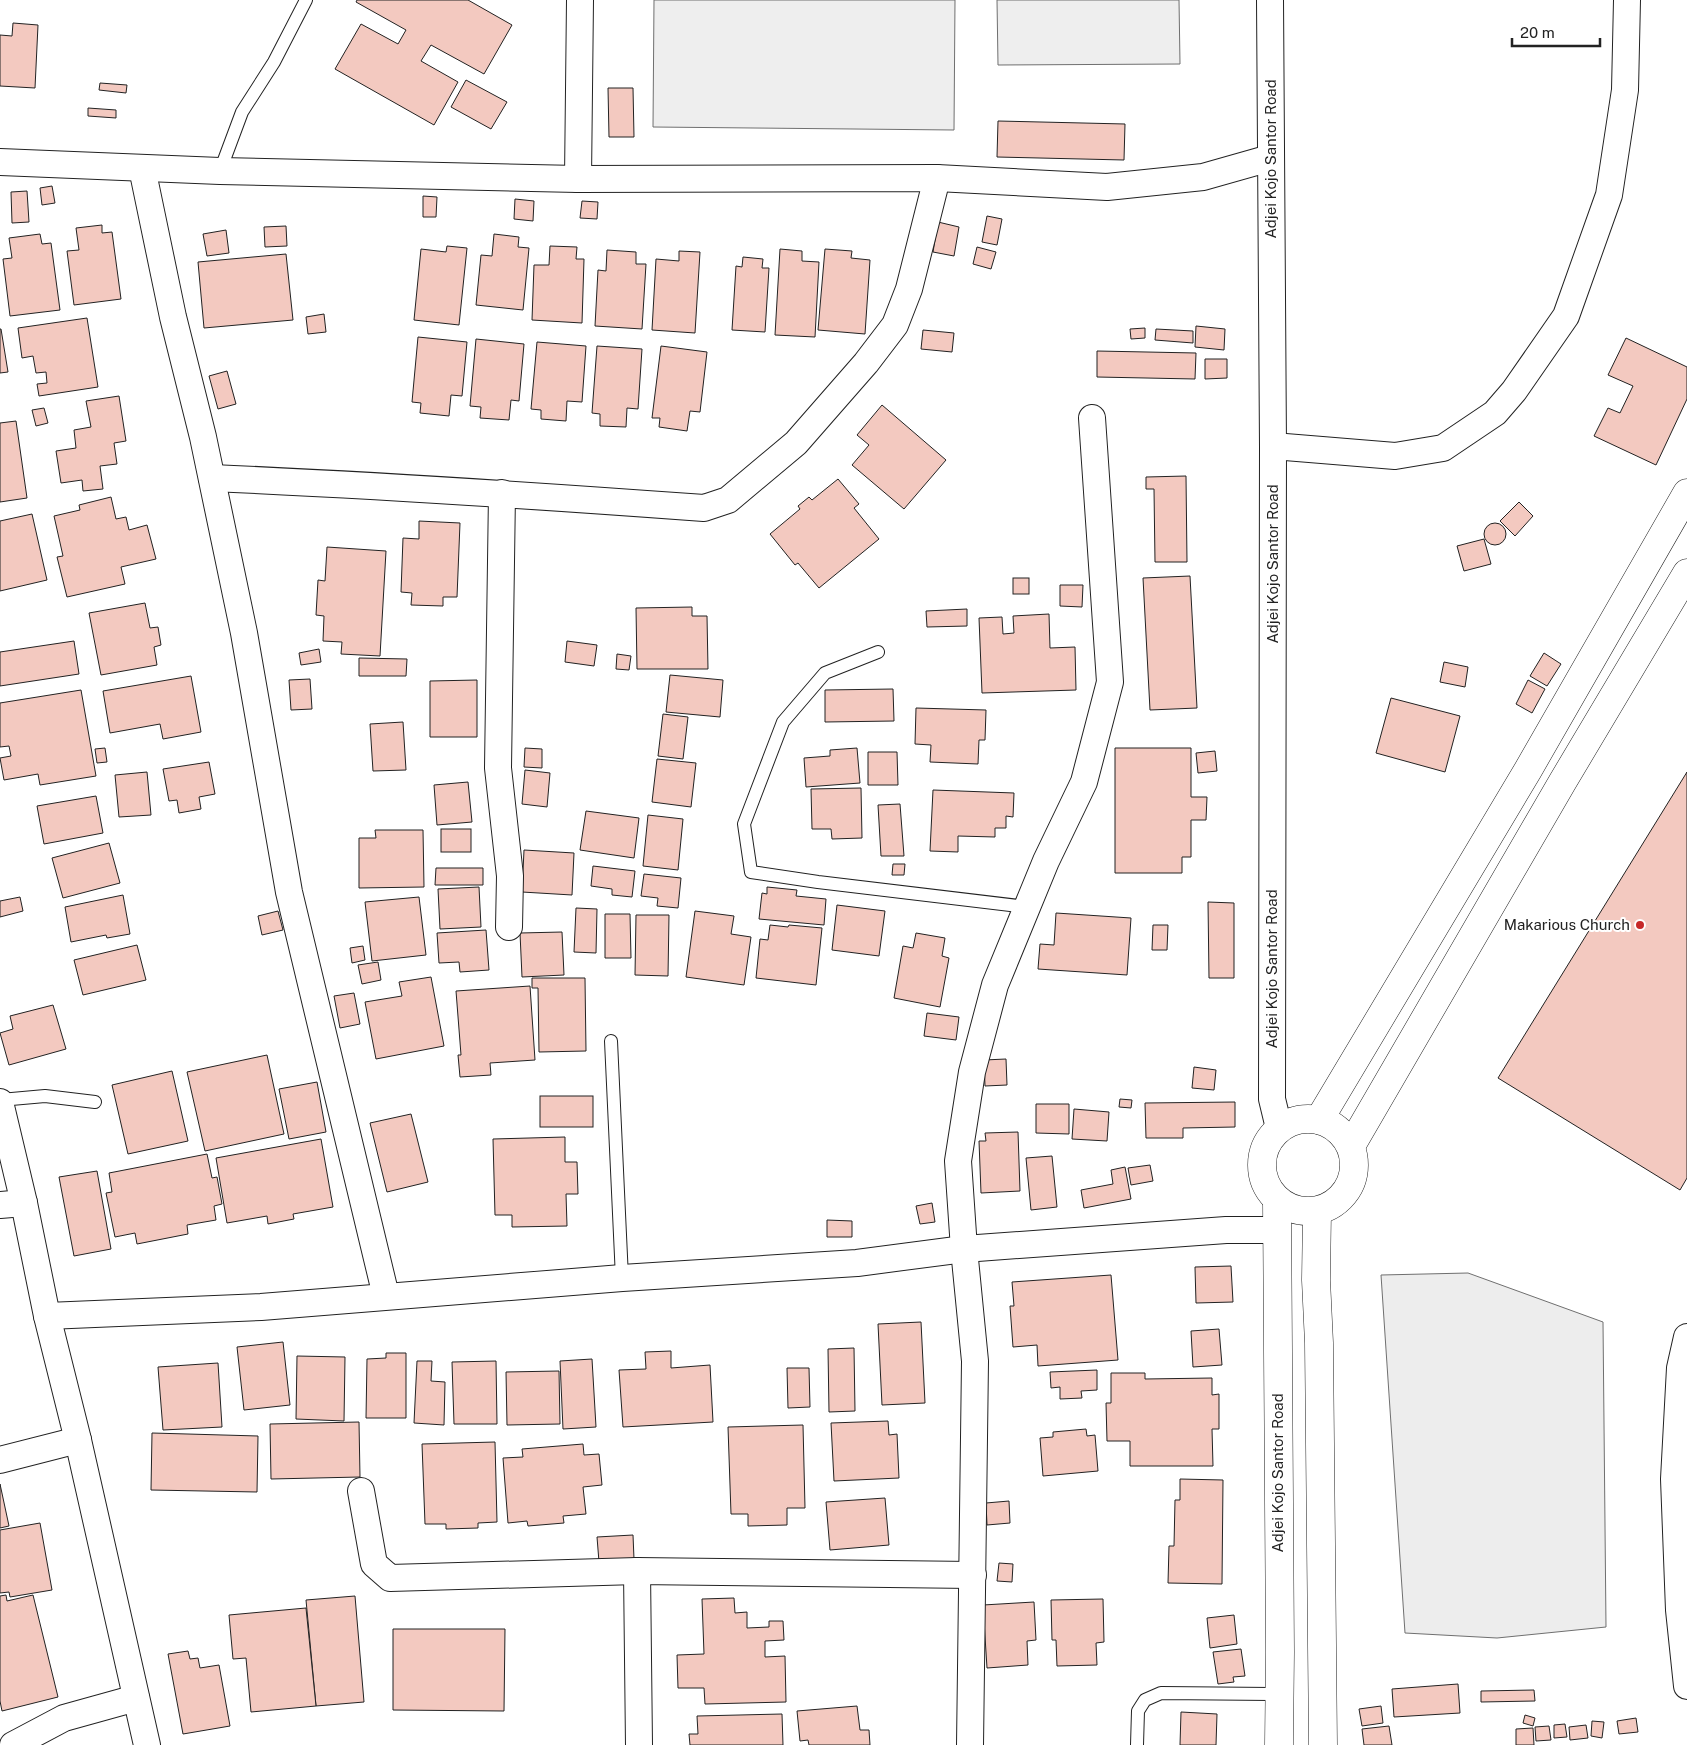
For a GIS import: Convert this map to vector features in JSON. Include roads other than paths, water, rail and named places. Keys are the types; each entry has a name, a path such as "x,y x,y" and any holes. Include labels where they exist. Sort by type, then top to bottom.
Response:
{"street":[{"path":"578,179 580,0"},
{"name":"Adjei Kojo Santor Road","path":"1270,0 1273,446 1272,1099 1279,1128"},
{"path":"1273,446 1395,456 1442,448 1495,413 1514,391 1566,316 1609,195 1625,90 1626,0"},
{"path":"0,162 220,172 578,179 937,178 1107,187 1203,177 1270,158"},
{"path":"142,168 173,317 212,478 244,633 290,892 386,1296"},
{"path":"212,478 502,493 704,508 728,500 796,443 866,363 895,325 909,289 937,178"},
{"path":"970,1745 975,1361 958,1161 972,1072 994,986 1046,861 1084,782 1110,682 1092,418"},
{"path":"502,493 498,768 510,876 509,927"},
{"path":"1319,1120 1528,770 1687,493"},
{"path":"1350,1146 1687,573"},
{"path":"0,1101 12,1204 47,1316 78,1440 147,1745"},
{"path":"1298,1120 1319,1120 1338,1129 1350,1146 1355,1167 1350,1187 1336,1203 1317,1212 1296,1211 1277,1201 1264,1185 1260,1164 1266,1144 1279,1128 1298,1120"},
{"name":"Adjei Kojo Santor Road","path":"1277,1201 1279,1745"},
{"path":"1317,1212 1316,1280 1320,1343 1323,1745"},
{"path":"47,1316 261,1307 622,1278 856,1263 964,1249 1226,1230 1277,1230"},
{"path":"1687,1336 1680,1368 1674,1479 1687,1686"},
{"path":"0,1460 78,1440"},
{"path":"361,1491 374,1564 390,1578 637,1571 973,1575"},
{"path":"637,1571 639,1745"},
{"path":"13,1745 64,1718 136,1698"}],"lane":[{"path":"220,172 242,112 274,62 306,0"},
{"path":"878,652 825,673 783,722 744,824 751,872 1027,907"},
{"path":"611,1041 622,1278"},
{"path":"0,1101 45,1096 95,1102"},
{"path":"1137,1745 1138,1710 1146,1700 1161,1693 1280,1694"}],"place":[{"name":"Makarious Church","path":"1640,925"}]}
